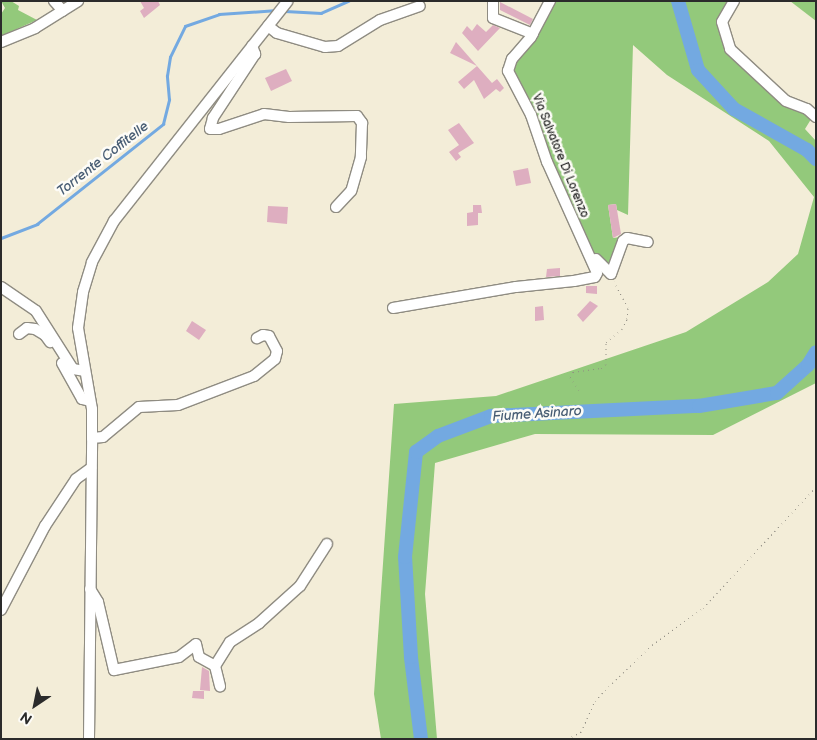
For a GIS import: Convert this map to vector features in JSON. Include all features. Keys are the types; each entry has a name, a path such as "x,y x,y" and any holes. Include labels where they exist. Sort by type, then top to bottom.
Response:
{"street":[{"path":"54,1 63,11"},
{"path":"1,42 35,28 78,1"},
{"path":"493,1 493,18 533,34"},
{"name":"Via Salvatore Di Lorenzo","path":"394,308 516,286 595,277 598,270 547,162 531,115 508,71 512,59 533,34 550,1"},
{"path":"734,1 722,22 730,49 786,101 810,111 816,117"},
{"path":"88,739 92,438 90,401 78,328 83,292 104,236 287,2"},
{"path":"271,23 276,33 325,47 338,46 380,20 420,6"},
{"path":"252,46 255,54 213,118 210,129 264,114 289,117 357,116 362,123 362,157 351,191 336,207"},
{"path":"585,245 606,273 611,274 624,241 628,238 648,242"},
{"path":"1,287 36,311 73,369 84,371"},
{"path":"19,334 27,328 45,334 82,399 90,401"},
{"path":"92,438 103,436 139,407 178,405 254,376 275,359 277,351 269,336 257,338"},
{"path":"1,610 45,526 76,479 91,468"},
{"path":"220,686 215,666 230,642 258,623 300,586 327,544"},
{"path":"89,588 98,602 114,670 179,657 196,644 199,657 215,666"}],"path":[{"path":"579,390 570,377 573,372 601,368 606,364 606,342 622,329 627,319 628,308 611,274"},
{"path":"567,739 581,732 595,701 605,690 652,645 703,608 816,487"}],"green space":[{"path":"1,1 11,1 19,6 18,10 37,20 1,36 1,14 5,8"},
{"path":"552,1 731,1 725,10 730,52 813,116 805,129 816,141 816,383 713,435 535,434 435,463 425,594 437,739 381,739 374,694 394,404 496,396 686,332 768,282 798,254 814,197 769,141 667,75 633,45 628,215 617,210 616,204 608,205 613,238 621,237 612,268 605,268 584,239 510,71"},
{"path":"790,1 816,1 816,21"}],"building":[{"path":"140,1 158,1 160,5 144,18 140,11 144,8"},
{"path":"500,2 533,19 530,25 500,10"},
{"path":"477,24 486,32 493,25 500,28 478,51 462,33 467,26 472,31"},
{"path":"456,42 477,66 450,53"},
{"path":"477,66 492,83 497,79 504,88 500,92 496,89 484,99 474,80 464,89 458,82"},
{"path":"286,69 292,81 271,91 265,78"},
{"path":"459,123 474,143 458,153 461,157 456,161 449,152 459,145 448,130"},
{"path":"528,168 531,183 516,186 513,171"},
{"path":"616,204 621,234 613,238 608,205"},
{"path":"473,205 481,205 482,213 478,213 478,225 467,226 467,213 473,212"},
{"path":"268,206 288,207 287,224 267,222"},
{"path":"560,268 560,276 546,277 547,269"},
{"path":"586,286 597,286 597,294 586,293"},
{"path":"590,301 598,306 583,322 577,315"},
{"path":"543,306 544,320 535,321 535,307"},
{"path":"192,321 206,330 199,340 186,331"},
{"path":"202,667 209,671 210,691 200,690"},
{"path":"193,691 204,691 204,699 192,698"}],"waterway":[{"name":"Torrente Coffitelle","path":"285,11 321,13 348,1"},
{"name":"Fiume Asinaro","path":"678,1 698,70 734,109 807,150 816,159"},
{"name":"Torrente Coffitelle","path":"1,238 37,224 163,124 169,100 167,76 170,57 185,26 219,14 277,10"},
{"name":"Fiume Asinaro","path":"421,739 411,657 405,557 416,452 438,436 491,416 699,406 777,393 808,365 816,352"}]}
